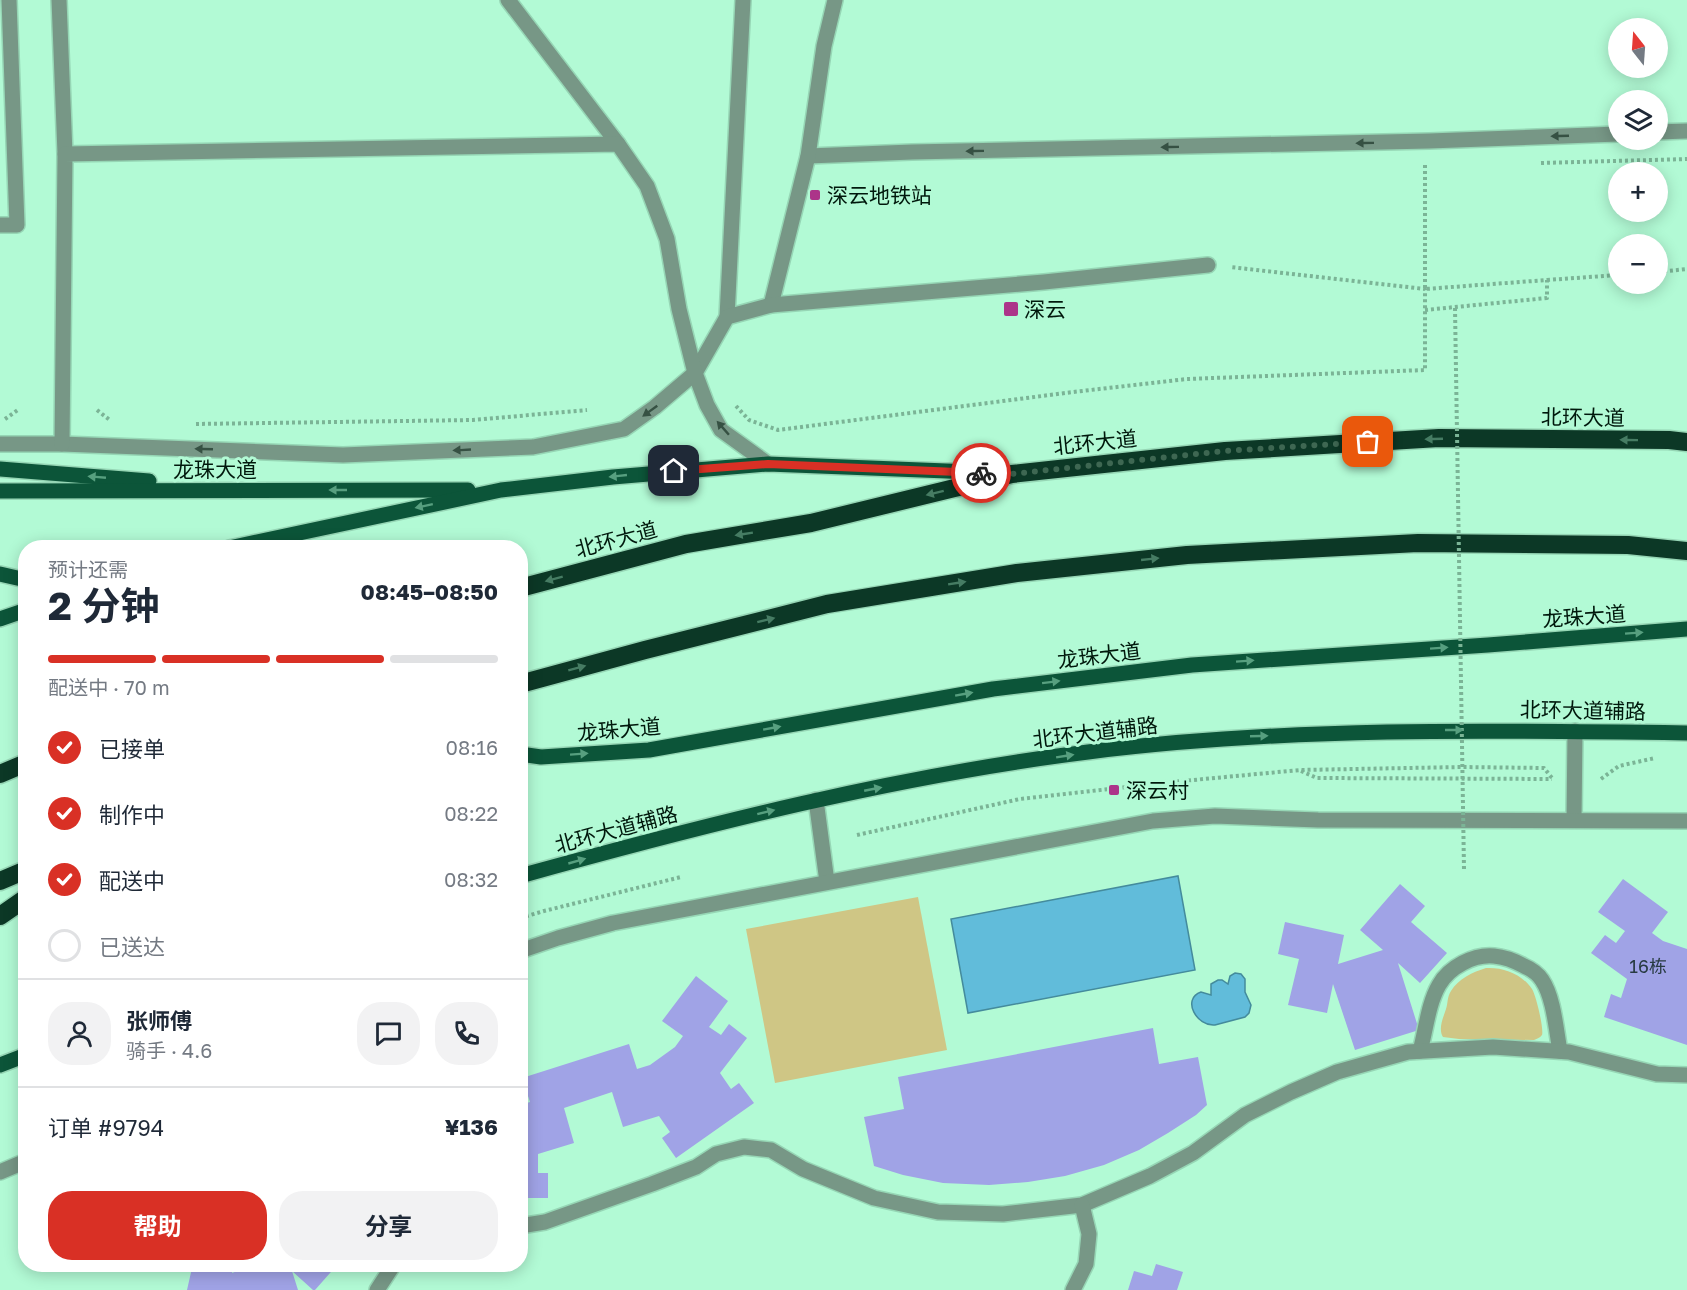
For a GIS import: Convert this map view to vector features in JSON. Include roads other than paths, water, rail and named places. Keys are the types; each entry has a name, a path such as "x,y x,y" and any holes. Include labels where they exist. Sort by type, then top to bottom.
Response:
{"highway":[{"name":"北环大道","path":"528,586 686,544 811,523 1012,474 1224,451 1439,438 1687,442"},
{"path":"528,682 827,604 1017,573 1186,555 1418,543 1628,546 1687,551"},
{"path":"0,774 18,766"},
{"path":"0,880 18,873"},
{"path":"0,916 18,904"}],"main road":[{"path":"267,540 501,490 614,477 768,464 1012,474"},
{"path":"0,469 260,490"},
{"name":"龙珠大道","path":"0,491 501,490"},
{"path":"0,574 18,578"},
{"path":"0,619 18,613"},
{"name":"龙珠大道","path":"528,755 541,757 649,750 993,689 1192,665 1687,629"},
{"name":"北环大道辅路","path":"528,874 643,842 816,800 950,773 1088,752 1245,737 1411,730 1687,732"},
{"path":"0,1065 18,1058"}],"street":[{"path":"0,225 17,225 9,0"},
{"path":"60,0 65,154 62,444"},
{"path":"508,0 618,144 647,186 667,239 679,309 694,373 707,405 721,430 768,464"},
{"path":"0,444 62,444 343,455 533,447 624,429 655,407 694,373 727,317 743,0"},
{"path":"771,305 808,156 824,46 835,0"},
{"path":"1668,132 1687,131"},
{"path":"808,156 1608,134"},
{"path":"65,154 618,144"},
{"path":"727,317 771,305 1044,282 1208,265"},
{"path":"1574,820 1575,731"},
{"path":"816,800 827,882"},
{"path":"528,948 613,923 1153,822 1215,816 1318,820 1687,821"},
{"path":"1420,1051 1432,1003 1440,984 1453,969 1470,960 1492,956 1513,960 1531,969 1542,980 1550,1000 1560,1052"},
{"path":"528,1225 545,1222 641,1188 696,1167 716,1154 744,1147 771,1150 803,1169 874,1198 938,1212 1003,1214 1082,1205 1150,1176 1193,1153 1245,1114 1291,1092 1337,1072 1408,1052 1493,1047 1569,1052 1657,1074 1687,1075"},
{"path":"0,1172 18,1164"},
{"path":"1073,1290 1086,1264 1089,1234 1082,1205"},
{"path":"377,1290 389,1272"}],"water":[{"path":"1178,876 1195,970 968,1013 951,919"},
{"path":"1235,973 1241,974 1245,979 1245,992 1251,1005 1249,1013 1245,1017 1215,1025 1202,1022 1194,1012 1192,1000 1201,992 1211,995 1211,984 1222,980 1228,984 1230,976"}],"place":[{"name":"深云地铁站","path":"815,195"},
{"name":"深云","path":"1011,309"},
{"name":"深云村","path":"1114,790"}]}
